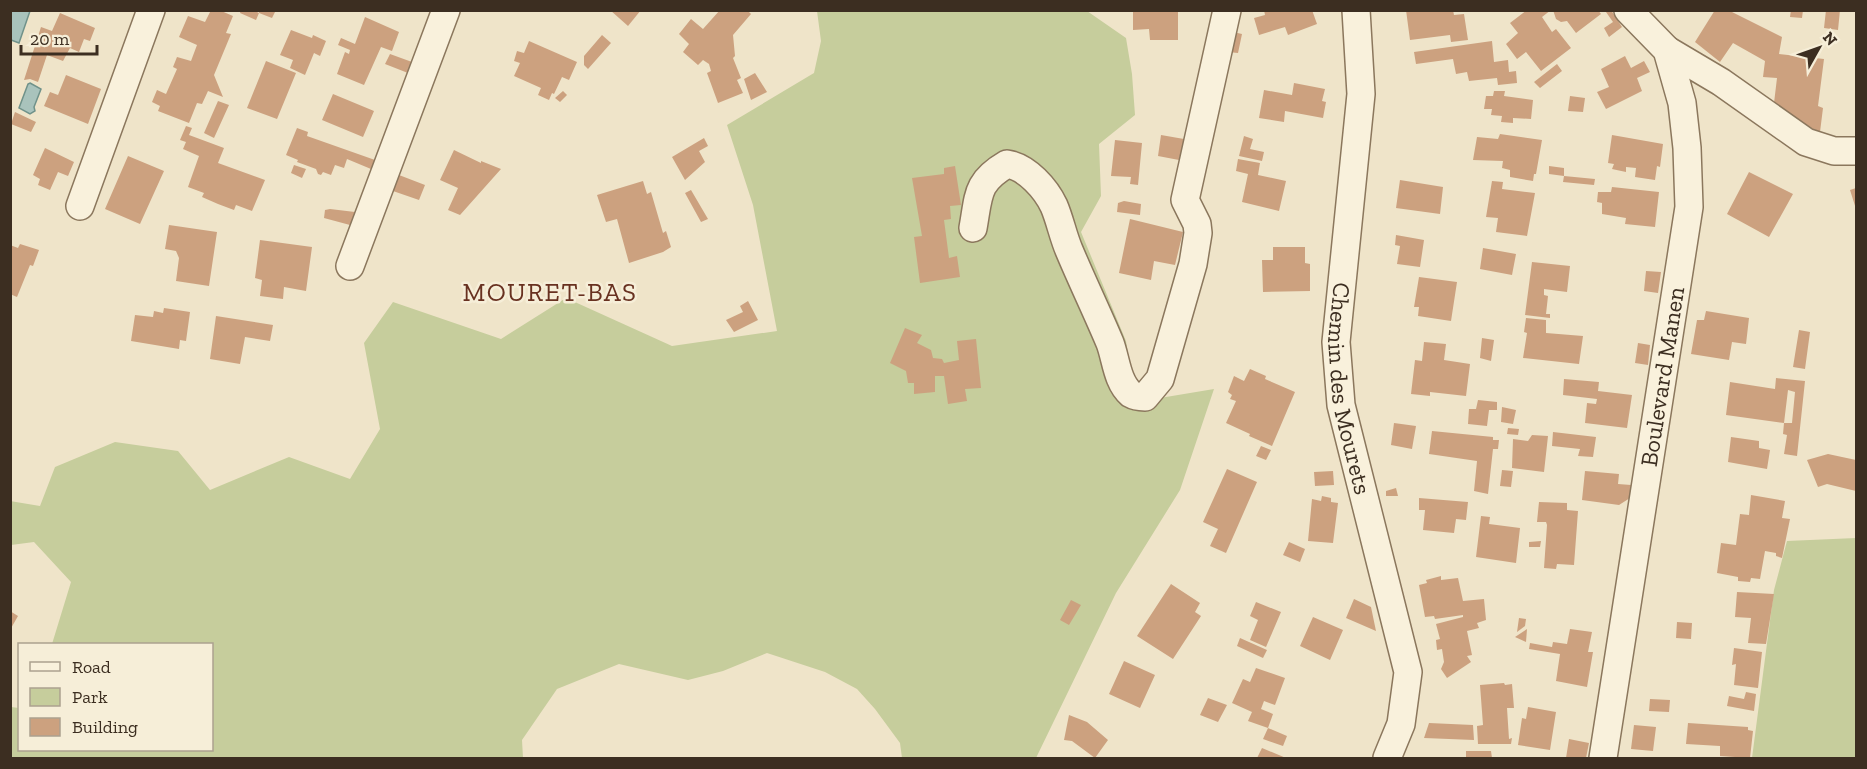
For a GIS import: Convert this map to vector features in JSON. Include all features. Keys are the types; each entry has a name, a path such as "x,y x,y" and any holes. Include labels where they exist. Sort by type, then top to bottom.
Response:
{"street":[{"path":"80,206 151,10"},
{"path":"350,266 446,10"},
{"path":"973,228 980,190 986,180 1007,165 1014,165 1028,173 1053,205 1068,247 1110,345 1122,383 1137,397 1144,396 1160,379 1193,264 1198,233 1197,224 1185,200 1227,10"},
{"name":"Chemin des Mourets","path":"1356,10 1361,94 1336,342 1341,405 1408,672 1401,724 1387,759"},
{"name":"Boulevard Manen","path":"1603,759 1689,207 1687,148 1682,103 1667,50 1628,10"},
{"path":"1667,50 1721,82 1806,142 1834,151 1857,151"}],"green space":[{"path":"817,11 1087,11 1126,38 1135,115 1099,144 1101,196 1081,232 1126,341 1136,402 1214,389 1180,490 1116,593 1036,758 902,758 900,743 857,689 825,672 767,653 723,671 688,680 619,664 557,689 522,740 523,758 11,758 11,707 18,708 18,751 213,751 213,643 52,643 71,582 34,542 11,545 10,501 40,506 55,467 115,442 178,451 210,490 289,457 350,479 380,429 364,343 393,302 501,339 566,298 672,346 777,331 753,205 727,125 814,73 821,41"},
{"path":"1856,538 1856,758 1752,758 1774,590 1787,541"}],"water":[{"path":"11,10 30,11 19,43 11,40"},
{"path":"30,83 41,89 34,107 35,111 30,114 19,108"}],"building":[{"path":"211,10 219,10 233,16 226,33 231,34 214,75 223,97 208,91 202,104 197,103 189,123 158,111 160,106 152,102 157,90 166,94 177,69 173,67 177,57 191,61 197,45 179,37 188,16 205,22"},
{"path":"241,10 253,10 259,13 256,20 240,13"},
{"path":"259,10 276,10 272,18 259,13"},
{"path":"610,10 641,10 628,26"},
{"path":"720,10 747,10 751,14 733,35 735,56 733,58 741,78 737,80 743,93 718,103 707,73 711,71 709,64 703,60 698,65 683,52 689,44 679,34 691,19 703,29"},
{"path":"1133,10 1178,11 1178,40 1150,40 1149,29 1133,30"},
{"path":"1264,10 1312,10 1317,24 1288,35 1285,27 1259,35 1254,18 1265,15"},
{"path":"1406,10 1453,10 1454,15 1464,14 1468,40 1451,42 1450,35 1410,40"},
{"path":"1527,10 1551,10 1542,17 1552,32 1556,29 1571,48 1541,71 1526,52 1517,59 1506,44 1518,33 1510,23"},
{"path":"1553,10 1598,10 1601,14 1576,33 1567,21 1561,22 1556,19"},
{"path":"1609,10 1622,27 1609,37 1604,28 1613,22 1606,12"},
{"path":"1715,10 1728,10 1782,37 1779,54 1824,59 1818,106 1823,108 1820,132 1804,125 1774,103 1777,78 1763,77 1765,61 1733,43 1720,62 1695,42"},
{"path":"1791,10 1803,10 1802,18 1790,17"},
{"path":"1826,10 1840,10 1838,30 1824,28"},
{"path":"60,13 95,28 90,41 84,39 79,52 70,48 63,61 47,55 38,82 30,79 24,80 41,27 52,31"},
{"path":"365,17 399,32 392,51 381,47 364,85 337,74 345,52 349,54 350,50 338,45 341,38 355,44"},
{"path":"291,30 312,38 313,35 326,41 320,56 314,53 305,75 290,68 293,60 280,55"},
{"path":"1233,32 1242,34 1238,53 1228,52"},
{"path":"602,35 611,43 588,69 584,65 584,56"},
{"path":"529,41 577,62 569,80 562,77 549,100 538,95 541,88 514,76 520,63 514,61 517,51 524,53"},
{"path":"1492,41 1494,62 1508,60 1509,72 1516,71 1517,83 1498,85 1497,78 1469,81 1467,72 1456,74 1453,59 1416,64 1414,52"},
{"path":"390,54 412,62 408,73 385,64"},
{"path":"1625,56 1631,68 1644,61 1650,72 1637,78 1642,91 1606,109 1597,92 1609,87 1601,69"},
{"path":"266,61 296,73 277,119 247,108"},
{"path":"1557,64 1562,71 1540,88 1534,82"},
{"path":"755,73 767,92 751,100 744,79"},
{"path":"66,75 101,89 88,124 44,106 50,92 58,95"},
{"path":"1294,83 1325,89 1322,101 1326,102 1323,118 1285,111 1284,122 1259,118 1264,90 1292,95"},
{"path":"563,91 567,95 560,102 555,98"},
{"path":"1494,91 1505,91 1504,96 1533,100 1531,119 1513,118 1513,123 1501,122 1502,116 1491,115 1492,109 1484,109 1486,96 1493,96"},
{"path":"333,94 374,111 363,137 322,120"},
{"path":"1570,96 1585,98 1583,112 1568,111"},
{"path":"218,101 229,105 214,138 204,133"},
{"path":"15,112 36,122 31,132 11,124"},
{"path":"186,126 192,128 189,135 224,148 218,163 265,180 252,211 236,205 234,210 218,204 202,197 204,193 188,187 199,156 183,149 186,142 180,140"},
{"path":"297,128 308,132 307,136 375,160 371,169 347,159 344,168 335,165 331,175 323,172 321,175 318,174 316,169 286,155"},
{"path":"1500,134 1542,140 1533,181 1510,177 1510,170 1502,168 1503,161 1473,160 1477,137 1498,139"},
{"path":"1161,135 1184,139 1179,160 1158,156"},
{"path":"1612,135 1663,144 1660,167 1657,166 1655,180 1635,177 1636,168 1626,167 1626,172 1612,169 1614,164 1608,163"},
{"path":"1244,136 1253,139 1250,149 1264,152 1262,161 1239,156"},
{"path":"704,138 708,146 699,151 705,162 685,180 672,157"},
{"path":"1115,140 1142,143 1138,185 1130,184 1131,177 1111,176"},
{"path":"45,148 74,162 68,176 58,172 50,190 38,185 40,179 33,175"},
{"path":"454,150 481,163 481,161 501,169 460,215 448,210 458,188 440,180"},
{"path":"128,156 164,171 140,224 105,209"},
{"path":"1238,159 1260,163 1258,175 1286,181 1279,211 1242,202 1248,174 1236,171"},
{"path":"294,165 306,169 302,178 291,173"},
{"path":"955,166 961,205 950,206 951,219 944,220 949,258 957,256 960,277 920,283 914,237 922,236 912,178 944,174 944,168"},
{"path":"1549,166 1564,168 1564,176 1549,174"},
{"path":"1749,172 1793,194 1769,237 1727,214"},
{"path":"399,175 425,185 419,200 393,191"},
{"path":"1564,176 1595,179 1594,185 1563,182"},
{"path":"1400,180 1443,187 1440,214 1396,208"},
{"path":"643,181 647,194 651,192 663,233 666,231 671,247 663,252 629,263 617,219 606,222 597,195"},
{"path":"1492,181 1503,182 1502,189 1535,193 1527,236 1496,232 1498,218 1486,217"},
{"path":"1612,187 1659,192 1655,227 1625,224 1626,218 1602,214 1602,203 1597,202 1598,192 1611,192"},
{"path":"1856,188 1856,209 1850,190"},
{"path":"691,190 708,219 701,222 685,193"},
{"path":"1124,201 1141,204 1140,215 1117,212 1118,203"},
{"path":"325,210 355,212 350,225 324,218"},
{"path":"1130,219 1183,232 1175,265 1154,261 1151,280 1119,273"},
{"path":"169,225 217,232 209,286 176,281 179,258 176,251 165,249"},
{"path":"1396,235 1424,240 1420,267 1397,264 1400,246 1395,245"},
{"path":"260,240 312,247 306,291 284,287 283,299 260,296 262,280 255,278"},
{"path":"20,244 39,250 17,297 10,294 10,245 18,248"},
{"path":"1273,247 1305,247 1305,263 1310,264 1310,291 1263,292 1262,260 1273,260"},
{"path":"1483,248 1516,254 1512,275 1480,269"},
{"path":"1532,262 1570,266 1567,292 1544,289 1544,295 1548,296 1546,314 1550,314 1550,318 1525,315"},
{"path":"1646,271 1661,272 1658,293 1644,291"},
{"path":"1419,277 1457,282 1451,321 1418,316 1419,307 1414,307"},
{"path":"748,301 758,320 734,332 726,320 743,312 740,306"},
{"path":"164,308 190,312 186,341 180,340 179,349 131,341 135,315 153,317 154,311 163,313"},
{"path":"1706,311 1749,318 1746,344 1732,342 1729,360 1691,354 1697,320 1704,320"},
{"path":"216,316 273,325 270,341 245,337 240,364 210,359"},
{"path":"1526,318 1546,320 1546,333 1583,336 1579,364 1523,358 1527,333 1524,332"},
{"path":"905,328 922,335 917,343 931,350 933,358 942,359 944,363 959,360 957,341 976,339 981,388 965,389 967,401 948,404 944,376 935,376 935,392 914,394 914,383 908,383 906,371 890,363"},
{"path":"1799,330 1810,332 1805,369 1793,367"},
{"path":"1482,338 1494,340 1491,361 1480,358"},
{"path":"1424,342 1446,344 1444,360 1470,364 1466,396 1430,392 1430,396 1411,394 1415,360 1422,361"},
{"path":"1638,343 1650,345 1648,365 1635,363"},
{"path":"1250,369 1266,376 1265,379 1295,392 1272,446 1226,423 1236,401 1230,399 1232,395 1228,392 1234,376 1244,381"},
{"path":"1776,378 1805,381 1797,456 1784,454 1787,435 1783,434 1784,423 1726,415 1730,382 1775,389","holes":["1788,390 1795,392 1792,423 1784,423"]},
{"path":"1564,379 1599,382 1598,391 1632,395 1627,428 1585,423 1587,403 1596,404 1597,399 1563,395"},
{"path":"1478,400 1497,402 1497,410 1489,410 1487,426 1468,424 1469,409 1476,409"},
{"path":"1502,407 1516,410 1513,424 1501,422"},
{"path":"1394,423 1416,426 1412,449 1391,445"},
{"path":"1508,428 1519,429 1518,435 1507,434"},
{"path":"1432,431 1493,437 1493,440 1499,440 1498,449 1493,449 1488,494 1474,491 1477,461 1429,454"},
{"path":"1553,432 1596,437 1593,457 1578,456 1580,449 1552,446"},
{"path":"1532,435 1548,436 1544,472 1512,468 1513,439 1528,441"},
{"path":"1731,437 1759,441 1759,448 1770,450 1767,469 1728,462"},
{"path":"1261,446 1271,450 1266,460 1256,456"},
{"path":"1828,454 1856,460 1856,491 1827,484 1818,487 1807,460"},
{"path":"1227,469 1257,482 1226,553 1210,546 1218,529 1203,522"},
{"path":"1502,470 1513,471 1511,487 1500,486"},
{"path":"1333,471 1334,485 1315,486 1314,472"},
{"path":"1585,471 1619,474 1618,484 1631,485 1630,498 1619,505 1582,500"},
{"path":"1396,488 1398,496 1386,496 1386,491"},
{"path":"1751,495 1785,501 1782,518 1790,519 1782,558 1776,556 1776,553 1765,551 1760,579 1751,578 1750,582 1738,581 1738,577 1717,573 1721,543 1736,545 1740,514 1749,515"},
{"path":"1322,496 1331,498 1331,502 1338,503 1333,543 1308,541 1312,499 1321,501"},
{"path":"1419,498 1468,502 1466,520 1456,519 1454,533 1423,530 1425,510 1419,510"},
{"path":"1539,502 1567,503 1567,510 1578,511 1574,565 1557,564 1556,569 1544,568 1547,525 1546,522 1537,522"},
{"path":"1481,516 1490,517 1489,524 1520,528 1516,563 1476,557"},
{"path":"1541,541 1540,547 1529,547 1529,542"},
{"path":"1289,542 1305,549 1300,562 1283,555"},
{"path":"1441,576 1441,580 1458,578 1463,601 1484,599 1486,620 1477,623 1479,628 1467,631 1472,655 1467,656 1471,662 1447,678 1441,669 1444,662 1442,649 1437,650 1436,640 1440,639 1436,624 1463,617 1463,615 1435,619 1434,616 1425,617 1419,585 1427,583 1426,580"},
{"path":"1171,584 1200,603 1195,612 1201,616 1173,659 1137,636"},
{"path":"1737,592 1774,594 1766,644 1748,643 1751,618 1735,617"},
{"path":"1354,599 1371,607 1376,631 1346,618"},
{"path":"1071,600 1081,605 1069,625 1060,620"},
{"path":"1256,602 1281,612 1266,647 1250,640 1258,620 1250,616"},
{"path":"10,611 18,616 10,630"},
{"path":"1313,617 1343,630 1330,660 1300,646"},
{"path":"1519,618 1526,619 1525,626 1517,632"},
{"path":"1677,622 1692,623 1691,639 1676,638"},
{"path":"1527,629 1526,642 1515,637"},
{"path":"1570,629 1592,632 1588,652 1593,652 1587,687 1556,681 1560,654 1529,649 1530,643 1552,647 1553,642 1567,644"},
{"path":"1240,638 1267,650 1263,658 1237,646"},
{"path":"1734,648 1762,652 1758,688 1734,685 1736,664 1732,665"},
{"path":"1124,661 1155,675 1140,708 1109,694"},
{"path":"1256,668 1285,678 1275,705 1264,701 1261,709 1273,714 1268,728 1248,721 1252,712 1232,703 1243,679 1250,682"},
{"path":"1504,683 1505,685 1512,684 1514,708 1507,708 1511,744 1478,744 1477,726 1483,725 1480,685"},
{"path":"1746,692 1756,694 1754,711 1727,706 1729,696 1744,699"},
{"path":"1208,698 1227,705 1218,722 1200,715"},
{"path":"1650,699 1670,700 1669,712 1649,711"},
{"path":"1528,707 1556,712 1550,750 1518,745 1522,718 1526,719"},
{"path":"1069,715 1087,722 1108,740 1095,758 1072,741 1064,740"},
{"path":"1429,723 1473,725 1474,740 1424,738"},
{"path":"1688,723 1748,727 1748,730 1753,731 1750,758 1720,756 1720,746 1686,744"},
{"path":"1634,725 1656,727 1653,751 1631,749"},
{"path":"1268,728 1287,736 1283,746 1263,739"},
{"path":"1569,739 1589,743 1586,758 1566,758"},
{"path":"1262,748 1286,758 1257,758"},
{"path":"1466,751 1491,751 1492,758 1466,758"}],"district":[{"name":"MOURET-BAS","path":"550,292"}]}
